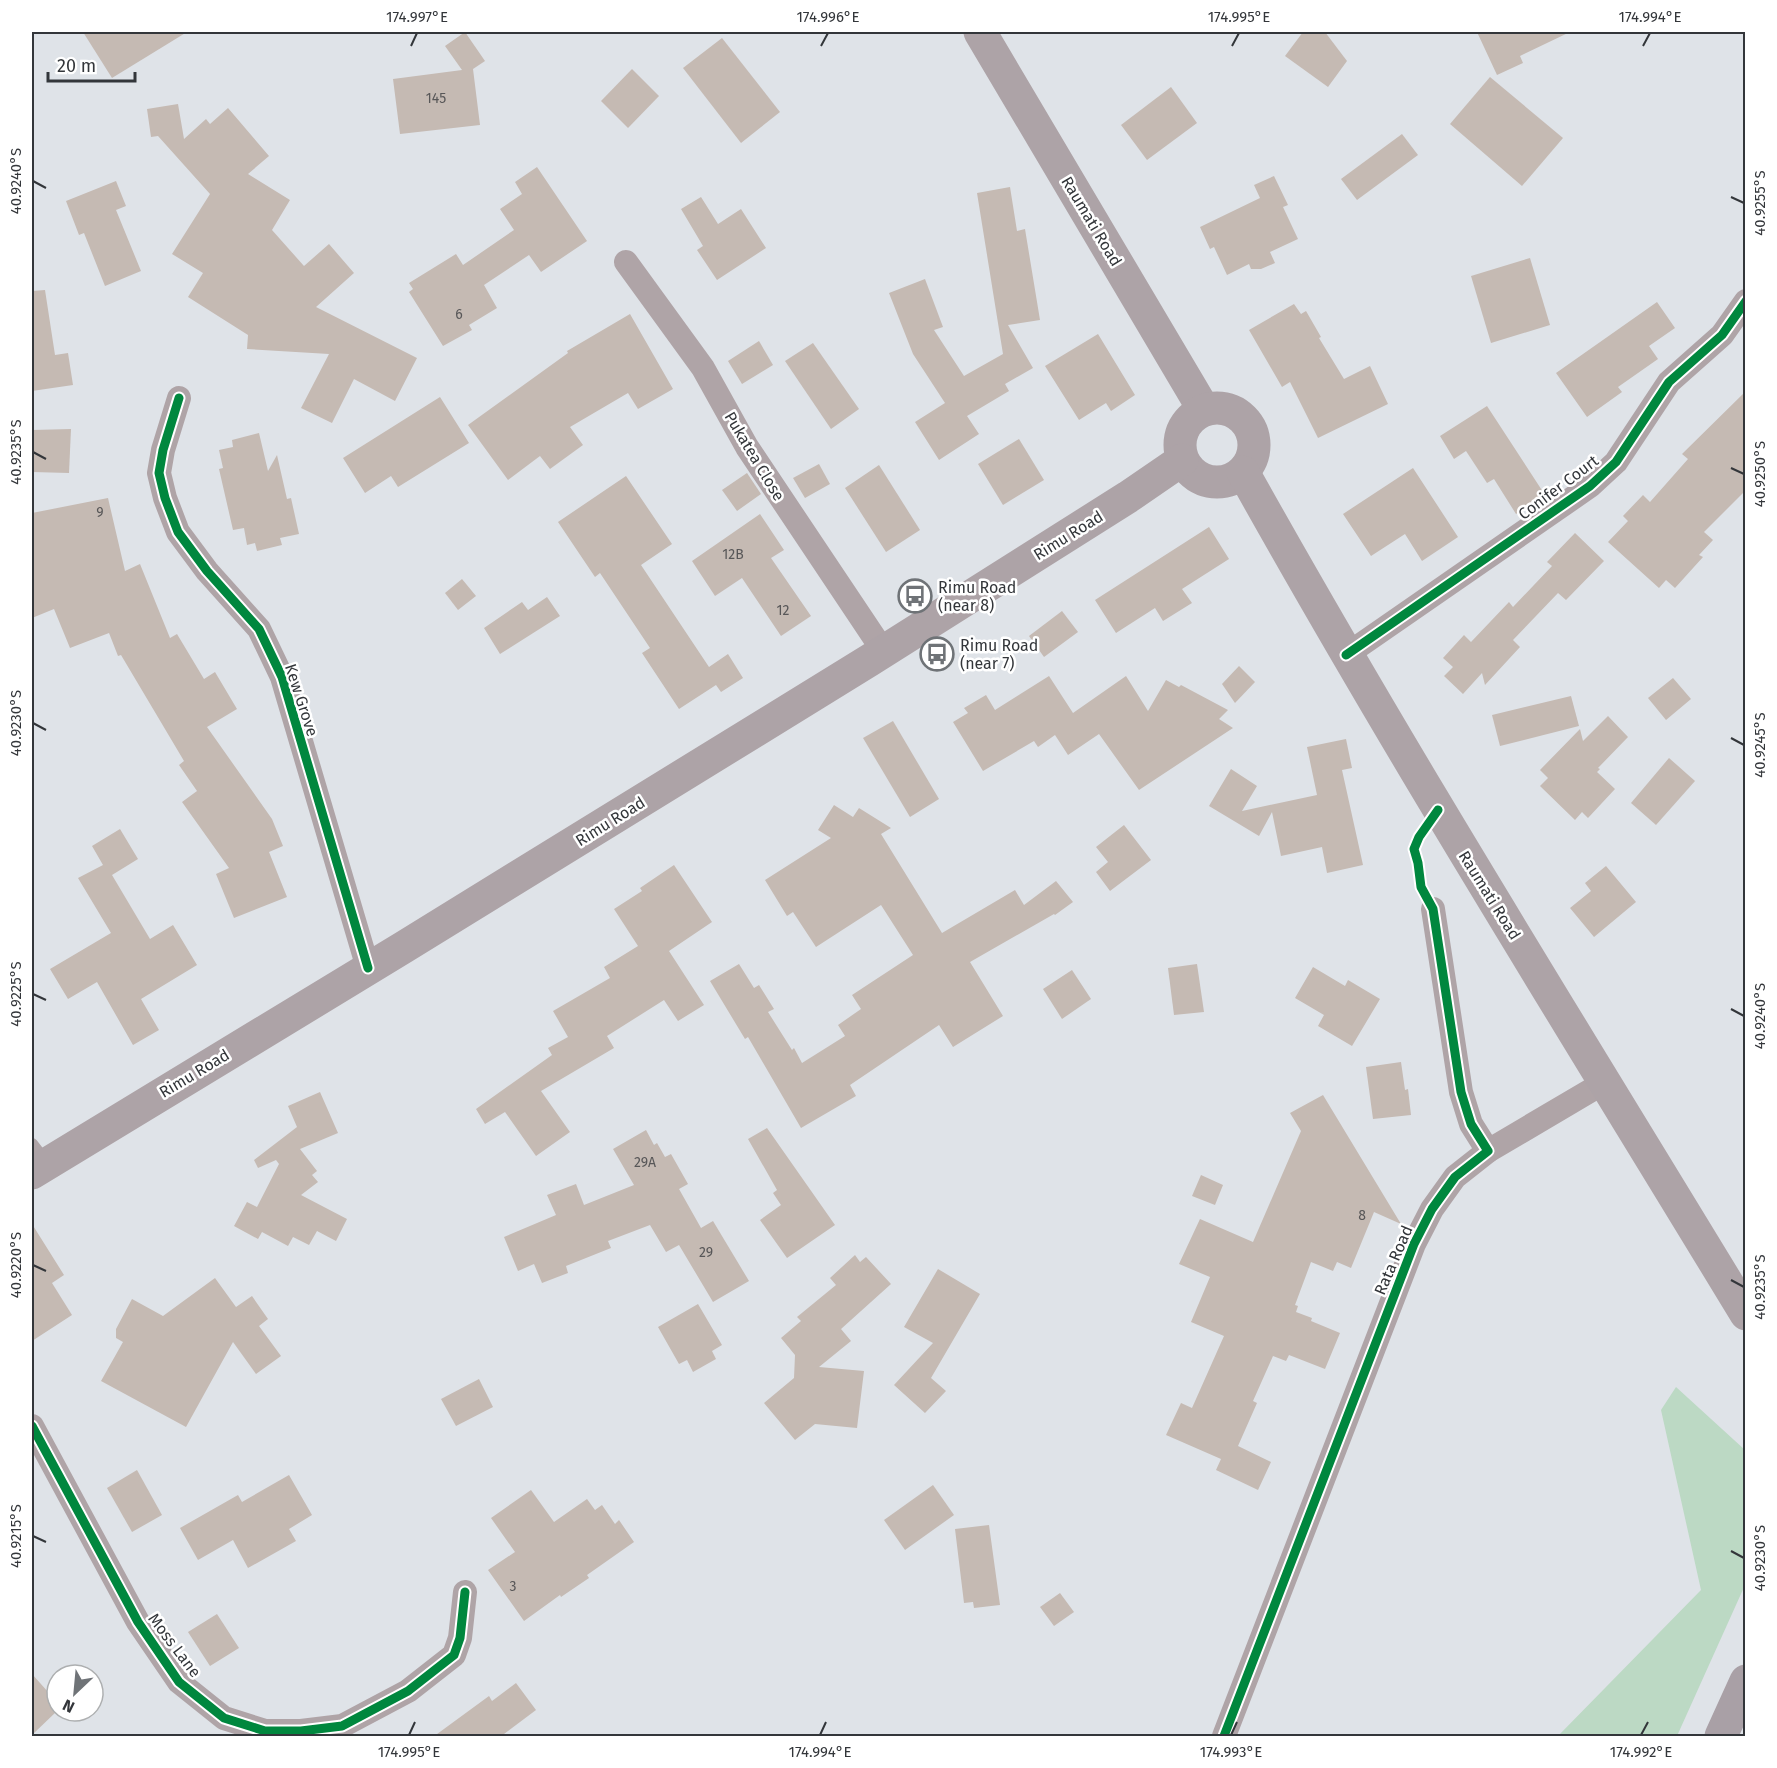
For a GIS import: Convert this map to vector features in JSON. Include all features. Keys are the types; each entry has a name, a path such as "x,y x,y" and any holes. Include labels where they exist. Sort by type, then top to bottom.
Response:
{"highway":[{"path":"1720,1737 1746,1681"}],"main road":[{"name":"Raumati Road","path":"980,32 1204,410"},
{"path":"1216,408 1229,410 1240,416 1248,425 1253,437 1254,449 1250,462 1243,472 1233,478 1221,482 1209,482 1189,470 1182,460 1179,446 1182,430 1191,418 1204,410 1216,408"},
{"name":"Rimu Road","path":"37,1160 419,938 884,652 1182,460"},
{"name":"Raumati Road","path":"1243,472 1346,655 1438,810 1746,1314"}],"street":[{"name":"Pukatea Close","path":"626,262 703,368 747,447 884,652"},
{"name":"Conifer Court","path":"1346,655 1590,486 1616,462 1669,382 1722,334 1746,300"},
{"name":"Kew Grove","path":"179,398 163,450 159,473 165,498 178,532 207,571 259,629 282,677 368,968"},
{"path":"1433,909 1461,1092 1471,1124 1488,1151"},
{"name":"Rata Road","path":"1224,1737 1414,1244 1432,1209 1455,1177 1488,1151 1605,1082"},
{"name":"Moss Lane","path":"32,1426 138,1622 179,1682 224,1718 265,1731 301,1731 342,1726 408,1692 454,1655 460,1638 465,1593"}],"green space":[{"path":"1676,1387 1745,1450 1745,1585 1677,1736 1558,1736 1701,1590 1661,1410"}],"building":[{"path":"83,32 187,32 112,78"},
{"path":"465,32 485,61 473,69 480,125 400,134 393,79 462,70 445,46"},
{"path":"1303,32 1325,32 1347,61 1328,87 1285,56"},
{"path":"1477,32 1570,32 1520,56 1523,63 1497,75"},
{"path":"722,38 780,112 741,143 683,68"},
{"path":"632,69 659,96 628,128 601,101"},
{"path":"1490,77 1563,138 1522,186 1450,124"},
{"path":"1171,87 1197,123 1147,160 1121,125"},
{"path":"178,104 184,139 206,119 210,124 228,108 269,156 248,174 290,200 272,230 304,266 329,244 354,273 316,307 417,358 395,401 354,379 332,423 301,408 329,354 247,349 248,335 188,297 203,273 172,254 210,194 158,136 151,137 147,109"},
{"path":"1402,134 1418,155 1357,200 1341,179"},
{"path":"537,167 587,241 541,272 529,255 484,285 497,308 469,325 472,330 443,346 409,292 413,289 409,283 456,254 463,265 514,230 500,209 522,194 515,182"},
{"path":"1274,176 1288,205 1283,207 1298,239 1270,252 1275,263 1261,269 1251,269 1249,264 1227,275 1214,247 1210,249 1200,227 1260,198 1254,185"},
{"path":"116,181 126,206 116,210 141,271 105,286 84,233 79,235 66,201"},
{"path":"1010,187 1017,231 1025,229 1040,320 1008,325 1033,368 1005,384 1009,391 967,416 979,434 939,460 915,422 945,403 913,354 889,293 925,279 943,327 934,330 964,376 1003,354 977,193"},
{"path":"701,197 718,224 741,209 766,248 717,280 697,250 703,246 681,209"},
{"path":"1530,258 1550,325 1491,343 1471,276"},
{"path":"45,290 55,355 68,353 73,385 32,391 32,291"},
{"path":"1657,302 1675,328 1649,346 1658,359 1618,387 1622,392 1587,417 1556,373"},
{"path":"1294,304 1301,314 1306,311 1321,337 1319,338 1344,379 1370,366 1388,404 1318,438 1290,382 1282,387 1249,330"},
{"path":"630,314 673,389 638,409 628,393 570,427 583,445 550,469 540,456 508,480 468,425 568,353 567,351"},
{"path":"1098,334 1135,395 1111,411 1106,403 1079,420 1045,366"},
{"path":"759,341 773,365 742,384 728,361"},
{"path":"813,343 859,409 831,429 785,361"},
{"path":"1746,391 1746,490 1704,532 1713,540 1699,555 1703,557 1675,588 1666,580 1659,588 1608,542 1628,521 1623,516 1643,495 1650,502 1688,459 1682,454"},
{"path":"440,397 469,443 398,487 391,476 365,493 343,458"},
{"path":"1487,406 1545,495 1516,514 1494,479 1487,483 1466,451 1454,459 1440,436"},
{"path":"71,429 69,473 32,472 32,430"},
{"path":"259,433 268,471 277,455 287,499 291,498 299,534 280,538 282,545 257,551 255,543 247,545 244,528 233,530 219,469 223,468 219,450 233,447 232,440"},
{"path":"1019,439 1044,480 1003,505 978,464"},
{"path":"819,464 830,484 805,498 793,478"},
{"path":"879,465 920,530 886,552 845,488"},
{"path":"1413,468 1458,537 1422,561 1405,534 1371,556 1343,514"},
{"path":"747,473 761,494 737,511 722,490"},
{"path":"626,476 672,544 641,565 709,667 728,654 743,678 721,692 716,685 679,709 642,653 650,648 600,573 595,577 558,522"},
{"path":"108,498 125,571 140,564 170,638 177,634 204,679 215,672 237,709 207,727 272,819 283,846 269,852 287,897 234,918 216,874 229,868 182,802 197,791 179,765 184,761 121,655 118,656 109,633 70,648 54,609 32,618 32,513"},
{"path":"760,514 784,550 771,558 811,616 781,636 742,578 715,596 692,561"},
{"path":"1209,527 1229,559 1182,589 1192,603 1163,621 1155,608 1116,633 1095,600"},
{"path":"1575,533 1604,561 1566,600 1558,593 1513,640 1520,647 1485,685 1482,673 1463,694 1444,676 1453,667 1443,658 1464,635 1471,642 1509,602 1513,607 1552,566 1547,562"},
{"path":"462,579 476,596 458,610 445,593"},
{"path":"547,597 560,616 500,654 484,628 522,602 528,610"},
{"path":"1062,611 1078,632 1044,657 1029,636"},
{"path":"1239,666 1255,682 1235,703 1222,684"},
{"path":"1049,676 1073,713 1126,676 1148,711 1166,680 1179,687 1181,685 1228,710 1219,719 1233,728 1139,790 1099,734 1068,755 1055,735 1038,747 1034,741 983,771 953,722 968,713 964,708 986,695 995,710"},
{"path":"1673,678 1691,699 1666,720 1648,698"},
{"path":"1571,696 1579,726 1500,746 1492,715"},
{"path":"1608,716 1628,737 1598,768 1600,769 1597,772 1615,789 1588,818 1582,812 1575,820 1540,786 1548,778 1540,770 1580,729 1583,741"},
{"path":"893,721 939,799 910,817 863,738"},
{"path":"1346,739 1352,768 1342,770 1363,865 1327,873 1322,847 1281,856 1272,812 1259,836 1209,806 1231,769 1257,786 1242,811 1317,795 1307,747"},
{"path":"1669,758 1695,781 1656,825 1631,803"},
{"path":"834,805 853,817 859,808 891,828 881,834 942,933 1015,890 1024,905 1056,881 1073,902 1055,915 970,962 1003,1016 953,1047 939,1025 850,1085 856,1096 801,1128 748,1037 745,1039 710,981 739,964 754,988 759,985 774,1009 768,1012 802,1063 845,1036 838,1025 861,1009 852,995 913,955 881,905 816,947 793,912 787,916 765,880 831,838 818,830"},
{"path":"1124,825 1151,860 1110,891 1096,872 1108,862 1096,847"},
{"path":"120,829 138,859 112,875 150,939 173,925 197,965 141,999 159,1030 133,1045 97,982 68,999 50,969 111,933 78,878 103,865 92,846"},
{"path":"674,865 712,922 669,951 704,1005 678,1021 664,1000 607,1036 614,1048 541,1091 570,1132 536,1156 505,1112 485,1124 476,1109 552,1055 548,1048 568,1037 553,1011 610,978 604,967 638,946 614,909 642,891 640,888"},
{"path":"1606,866 1636,902 1594,937 1570,908 1591,891 1585,883"},
{"path":"1197,964 1204,1012 1174,1015 1168,968"},
{"path":"1313,967 1345,986 1348,980 1380,999 1352,1046 1318,1026 1324,1015 1295,998"},
{"path":"1072,970 1091,999 1062,1019 1043,989"},
{"path":"1401,1062 1405,1090 1408,1089 1411,1115 1373,1119 1366,1067"},
{"path":"320,1092 338,1133 300,1149 317,1171 312,1175 318,1182 301,1195 347,1219 336,1241 317,1231 309,1245 293,1237 288,1246 262,1232 258,1239 234,1226 247,1202 257,1207 279,1164 276,1160 258,1168 254,1160 297,1127 288,1106"},
{"path":"1323,1095 1401,1224 1374,1212 1351,1268 1337,1262 1333,1271 1311,1262 1295,1305 1298,1306 1296,1312 1340,1333 1325,1369 1289,1355 1286,1361 1273,1356 1253,1401 1257,1403 1238,1446 1271,1462 1258,1490 1216,1470 1221,1459 1166,1435 1181,1403 1192,1408 1224,1336 1191,1322 1210,1277 1179,1264 1200,1219 1253,1242 1301,1131 1290,1113"},
{"path":"767,1128 835,1225 787,1258 760,1220 781,1205 773,1193 777,1190 748,1139"},
{"path":"646,1130 654,1145 657,1143 665,1157 671,1154 688,1184 679,1189 701,1228 713,1221 749,1281 713,1302 679,1245 666,1252 650,1225 608,1241 611,1248 566,1266 568,1273 542,1283 534,1264 518,1271 504,1237 556,1215 547,1195 576,1184 584,1205 634,1185 613,1149"},
{"path":"1201,1175 1223,1185 1215,1205 1192,1196"},
{"path":"32,1224 64,1275 52,1283 72,1315 32,1341"},
{"path":"855,1255 860,1262 866,1257 891,1284 841,1329 851,1341 819,1367 864,1371 857,1428 815,1424 795,1440 764,1403 794,1378 795,1355 781,1338 801,1321 797,1317 836,1285 830,1278"},
{"path":"938,1269 980,1294 931,1378 946,1391 925,1413 894,1385 933,1343 904,1327"},
{"path":"215,1278 236,1307 252,1296 268,1319 259,1326 281,1356 256,1374 233,1342 186,1427 101,1381 123,1342 116,1338 116,1329 132,1299 163,1316"},
{"path":"698,1304 722,1345 712,1351 716,1359 693,1372 687,1360 679,1364 658,1327"},
{"path":"479,1379 493,1407 456,1426 441,1399"},
{"path":"137,1470 162,1515 132,1532 107,1488"},
{"path":"289,1475 312,1515 289,1529 296,1541 248,1568 233,1540 198,1560 180,1528 238,1495 242,1502"},
{"path":"933,1485 954,1515 905,1550 884,1520"},
{"path":"531,1490 554,1522 587,1499 595,1510 602,1505 615,1524 619,1520 634,1542 587,1575 589,1578 561,1597 560,1595 524,1621 488,1570 515,1552 491,1518"},
{"path":"989,1525 1000,1605 974,1608 973,1602 964,1603 955,1529"},
{"path":"1060,1593 1074,1612 1054,1626 1040,1607"},
{"path":"217,1614 239,1648 210,1666 188,1632"},
{"path":"32,1674 45,1689 45,1723 32,1735"},
{"path":"516,1683 536,1710 500,1737 433,1737 489,1696 492,1701"}],"cycle path":[{"path":"1346,655 1590,486 1616,462 1669,382 1722,335 1746,301"},
{"path":"179,398 163,450 159,473 165,498 178,532 207,571 259,629 282,677 368,968"},
{"path":"1224,1736 1414,1244 1432,1209 1455,1177 1488,1151 1471,1124 1461,1092 1433,909 1421,887 1414,849 1419,837 1438,810"},
{"path":"32,1426 138,1622 179,1682 224,1718 265,1731 301,1731 342,1726 408,1691 454,1655 460,1638 465,1592"}],"place":[{"name":"Rimu Road (near 8)","path":"915,596"},
{"name":"Rimu Road (near 7)","path":"937,654"}]}
